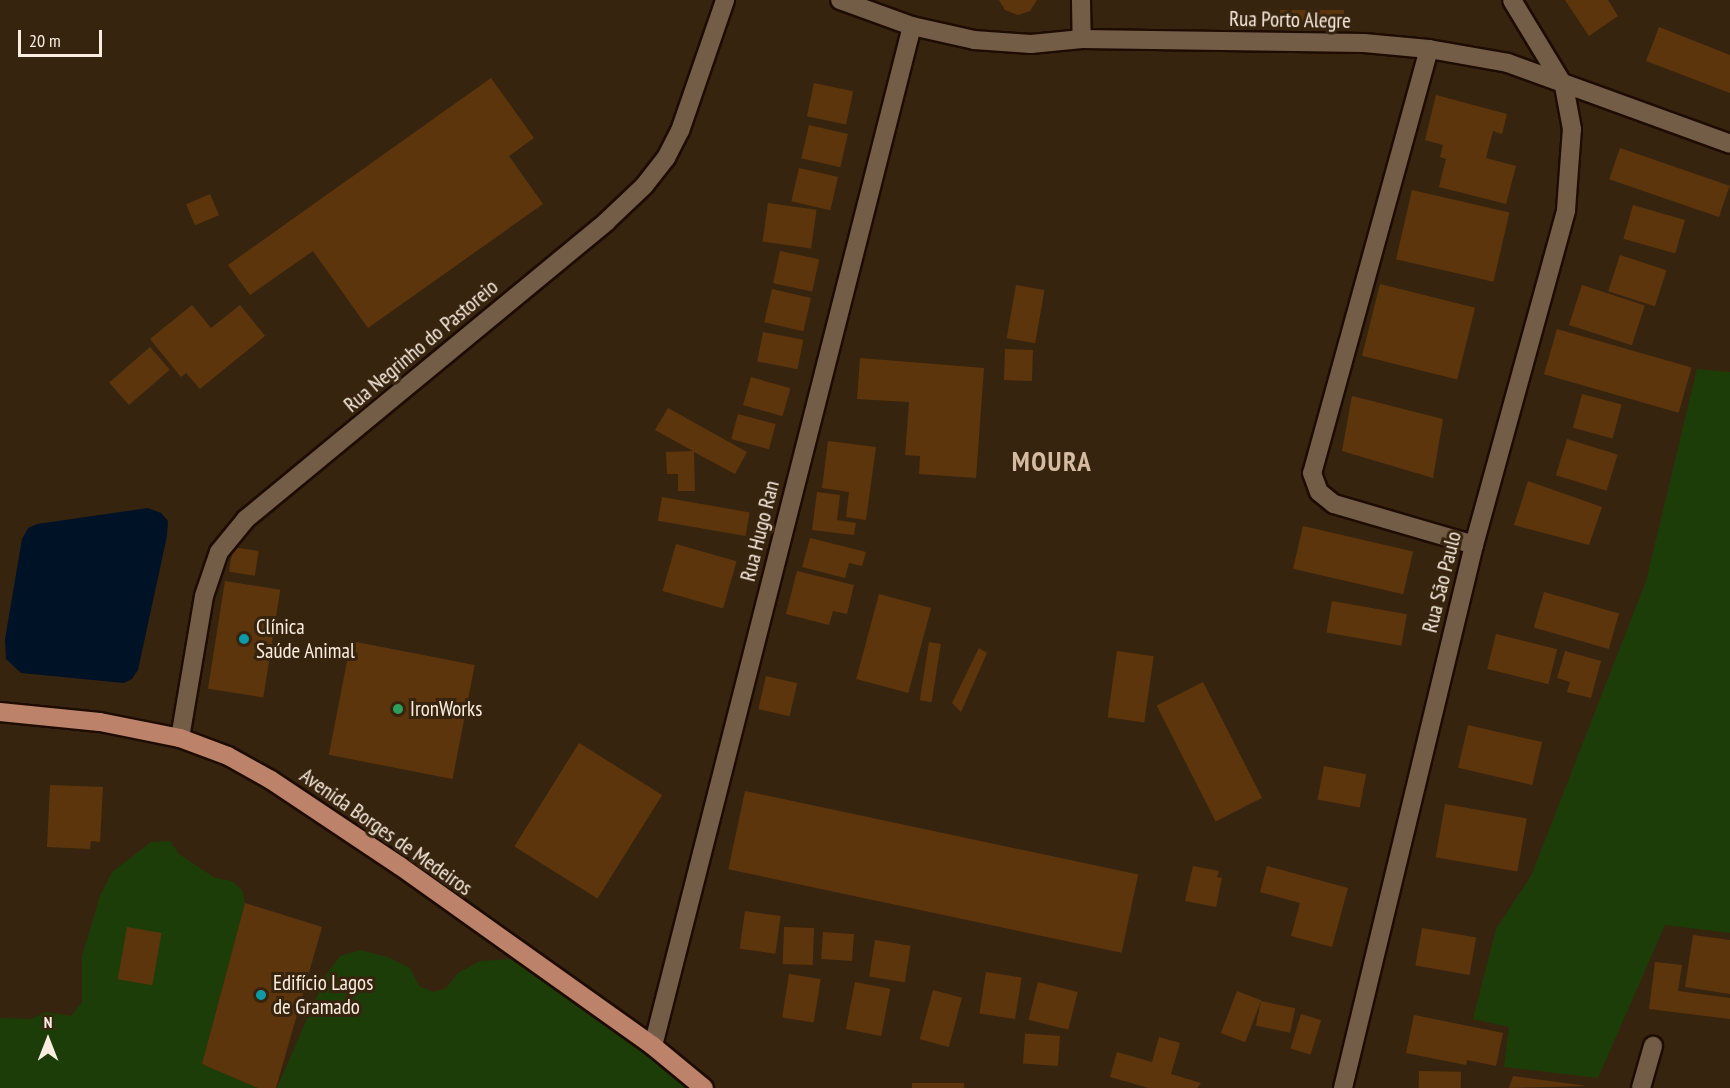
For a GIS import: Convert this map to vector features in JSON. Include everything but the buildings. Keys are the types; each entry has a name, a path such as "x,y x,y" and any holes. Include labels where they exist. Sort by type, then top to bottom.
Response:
{"main road":[{"name":"Avenida Borges de Medeiros","path":"0,712 90,721 180,738 228,756 271,780 400,866 653,1046 704,1088"}],"street":[{"name":"Rua Negrinho do Pastoreio","path":"180,738 204,596 219,552 246,519 606,222 644,186 666,158 680,131 724,0"},
{"name":"Rua Porto Alegre","path":"840,0 912,26 974,40 1031,44 1082,39 1364,43 1429,49 1508,63 1564,86 1730,144"},
{"path":"1081,0 1082,39"},
{"path":"1512,0 1564,86"},
{"name":"Rua Hugo Ran","path":"653,1046 912,26"},
{"path":"1429,49 1312,472 1319,492 1334,504 1474,545"},
{"name":"Rua São Paulo","path":"1343,1088 1474,545 1566,210 1572,129 1564,86"},
{"path":"1641,1088 1653,1046"}],"green space":[{"path":"1697,369 1730,372 1730,933 1665,925 1598,1078 1504,1067 1509,1027 1473,1019 1496,929 1531,876 1646,581"},
{"path":"170,841 179,854 215,878 232,881 242,890 245,903 202,1064 258,1088 0,1088 0,1018 31,1019 46,1012 71,1016 82,1002 82,956 100,896 112,872 151,842"},
{"path":"360,950 388,957 410,968 419,986 434,992 446,988 458,973 480,961 526,958 704,1088 277,1088 326,975 340,956"}],"water":[{"path":"148,508 161,513 168,521 167,536 138,670 132,679 124,683 21,673 6,659 5,639 22,539 28,528 37,524"}],"place":[{"name":"Clínica Saúde Animal","path":"244,639"},
{"name":"IronWorks","path":"398,709"},
{"name":"Edifício Lagos de Gramado","path":"261,995"}],"district":[{"name":"MOURA","path":"1052,462"}]}
